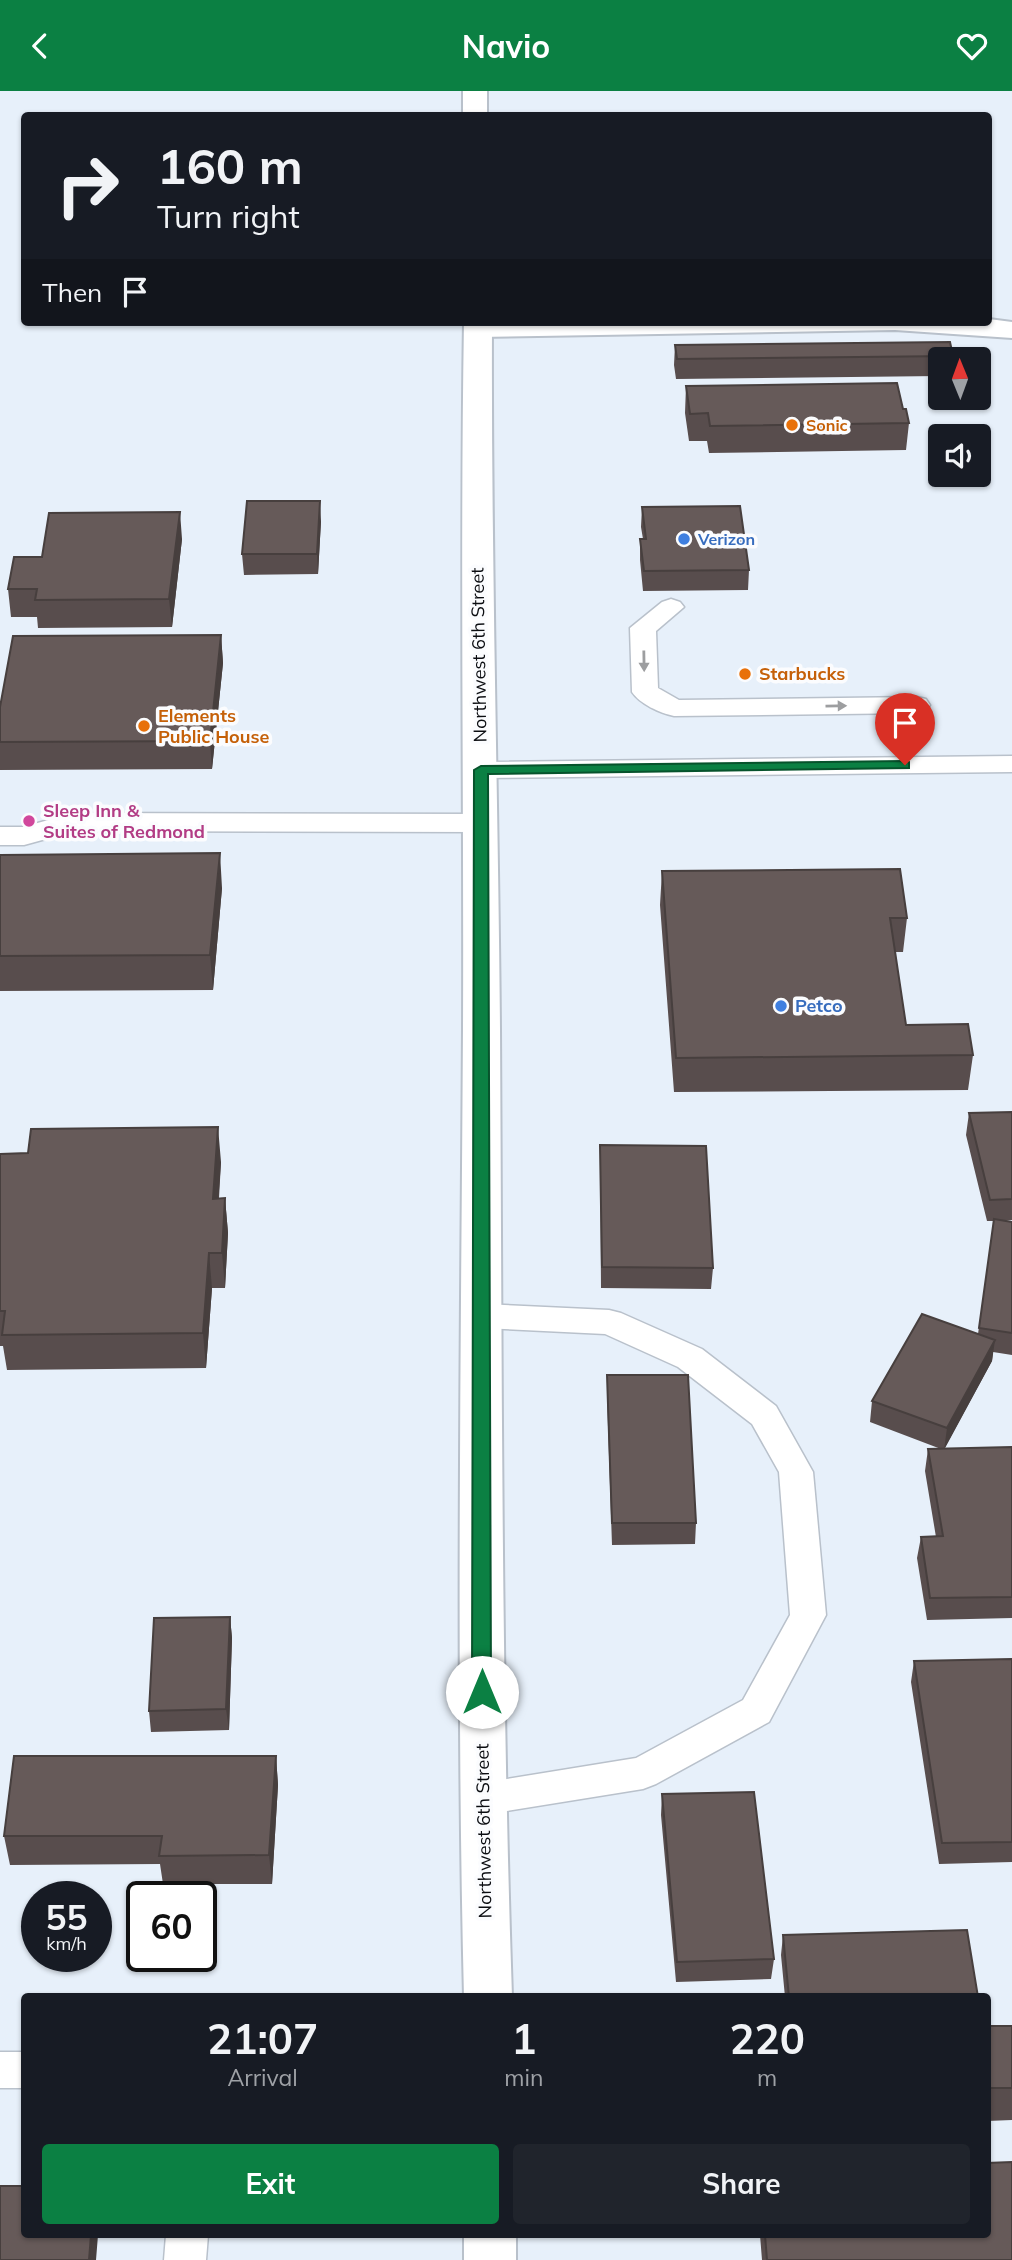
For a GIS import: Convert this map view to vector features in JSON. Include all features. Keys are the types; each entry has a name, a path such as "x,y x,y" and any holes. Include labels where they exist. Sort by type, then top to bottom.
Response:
{"main road":[{"path":"475,91 475,112"},
{"name":"Northwest 6th Street","path":"478,326 476,517 481,770 482,1799 488,1993"},
{"path":"977,326 1012,330"},
{"path":"490,2238 490,2260"}],"lane":[{"path":"671,607 643,628 645,692 674,708 917,705"},
{"path":"481,770 1012,764"},
{"path":"0,836 24,836 74,822 481,823"},
{"path":"482,1316 609,1322 690,1358 764,1415 796,1472 808,1615 756,1710 643,1773 482,1799"},
{"path":"0,2070 21,2070"},
{"path":"185,2260 187,2238"}],"building":[{"path":"950,342 951,347 928,347 928,356 677,359 675,345"},
{"path":"897,383 909,423 710,426 708,413 690,414 686,386"},
{"path":"247,501 320,501 317,554 242,554"},
{"path":"740,506 749,570 644,571 640,539 646,539 642,507"},
{"path":"180,512 169,599 35,600 37,589 8,589 14,557 42,557 49,513"},
{"path":"221,635 210,741 0,742 0,707 13,636"},
{"path":"220,853 210,955 0,956 0,855"},
{"name":"Petco","path":"900,869 907,918 890,918 906,1025 968,1024 973,1055 676,1058 662,871"},
{"path":"1012,1112 1012,1199 990,1200 969,1113"},
{"path":"218,1127 213,1199 225,1198 222,1253 209,1253 203,1333 2,1335 5,1311 0,1311 0,1154 28,1153 31,1129"},
{"path":"600,1145 706,1146 713,1268 602,1267"},
{"path":"994,1219 1012,1222 1012,1333 979,1328"},
{"path":"922,1314 995,1340 947,1428 872,1401"},
{"path":"607,1375 688,1375 696,1523 612,1523"},
{"path":"1012,1447 1012,1597 930,1598 921,1537 943,1536 928,1449"},
{"path":"230,1617 226,1709 149,1711 154,1618"},
{"path":"1012,1659 1012,1842 942,1843 914,1661"},
{"path":"14,1756 276,1756 269,1855 159,1856 162,1836 4,1836"},
{"path":"754,1792 774,1959 677,1962 662,1794"},
{"path":"967,1930 977,1993 789,1993 783,1935"},
{"path":"991,2026 1012,2026 1012,2088 991,2088"},
{"path":"1012,2162 1012,2260 767,2260 765,2238 991,2238 991,2163"},
{"path":"0,2186 21,2186 21,2238 91,2238 89,2260 0,2260"}],"place":[{"name":"Sonic","path":"792,425"},
{"name":"Verizon","path":"684,539"},
{"name":"Starbucks","path":"745,674"},
{"name":"Elements Public House","path":"144,726"},
{"name":"Sleep Inn & Suites of Redmond","path":"29,821"},
{"name":"Petco","path":"781,1006"}],"route":[{"path":"482,1692 481,770 905,765"}]}
